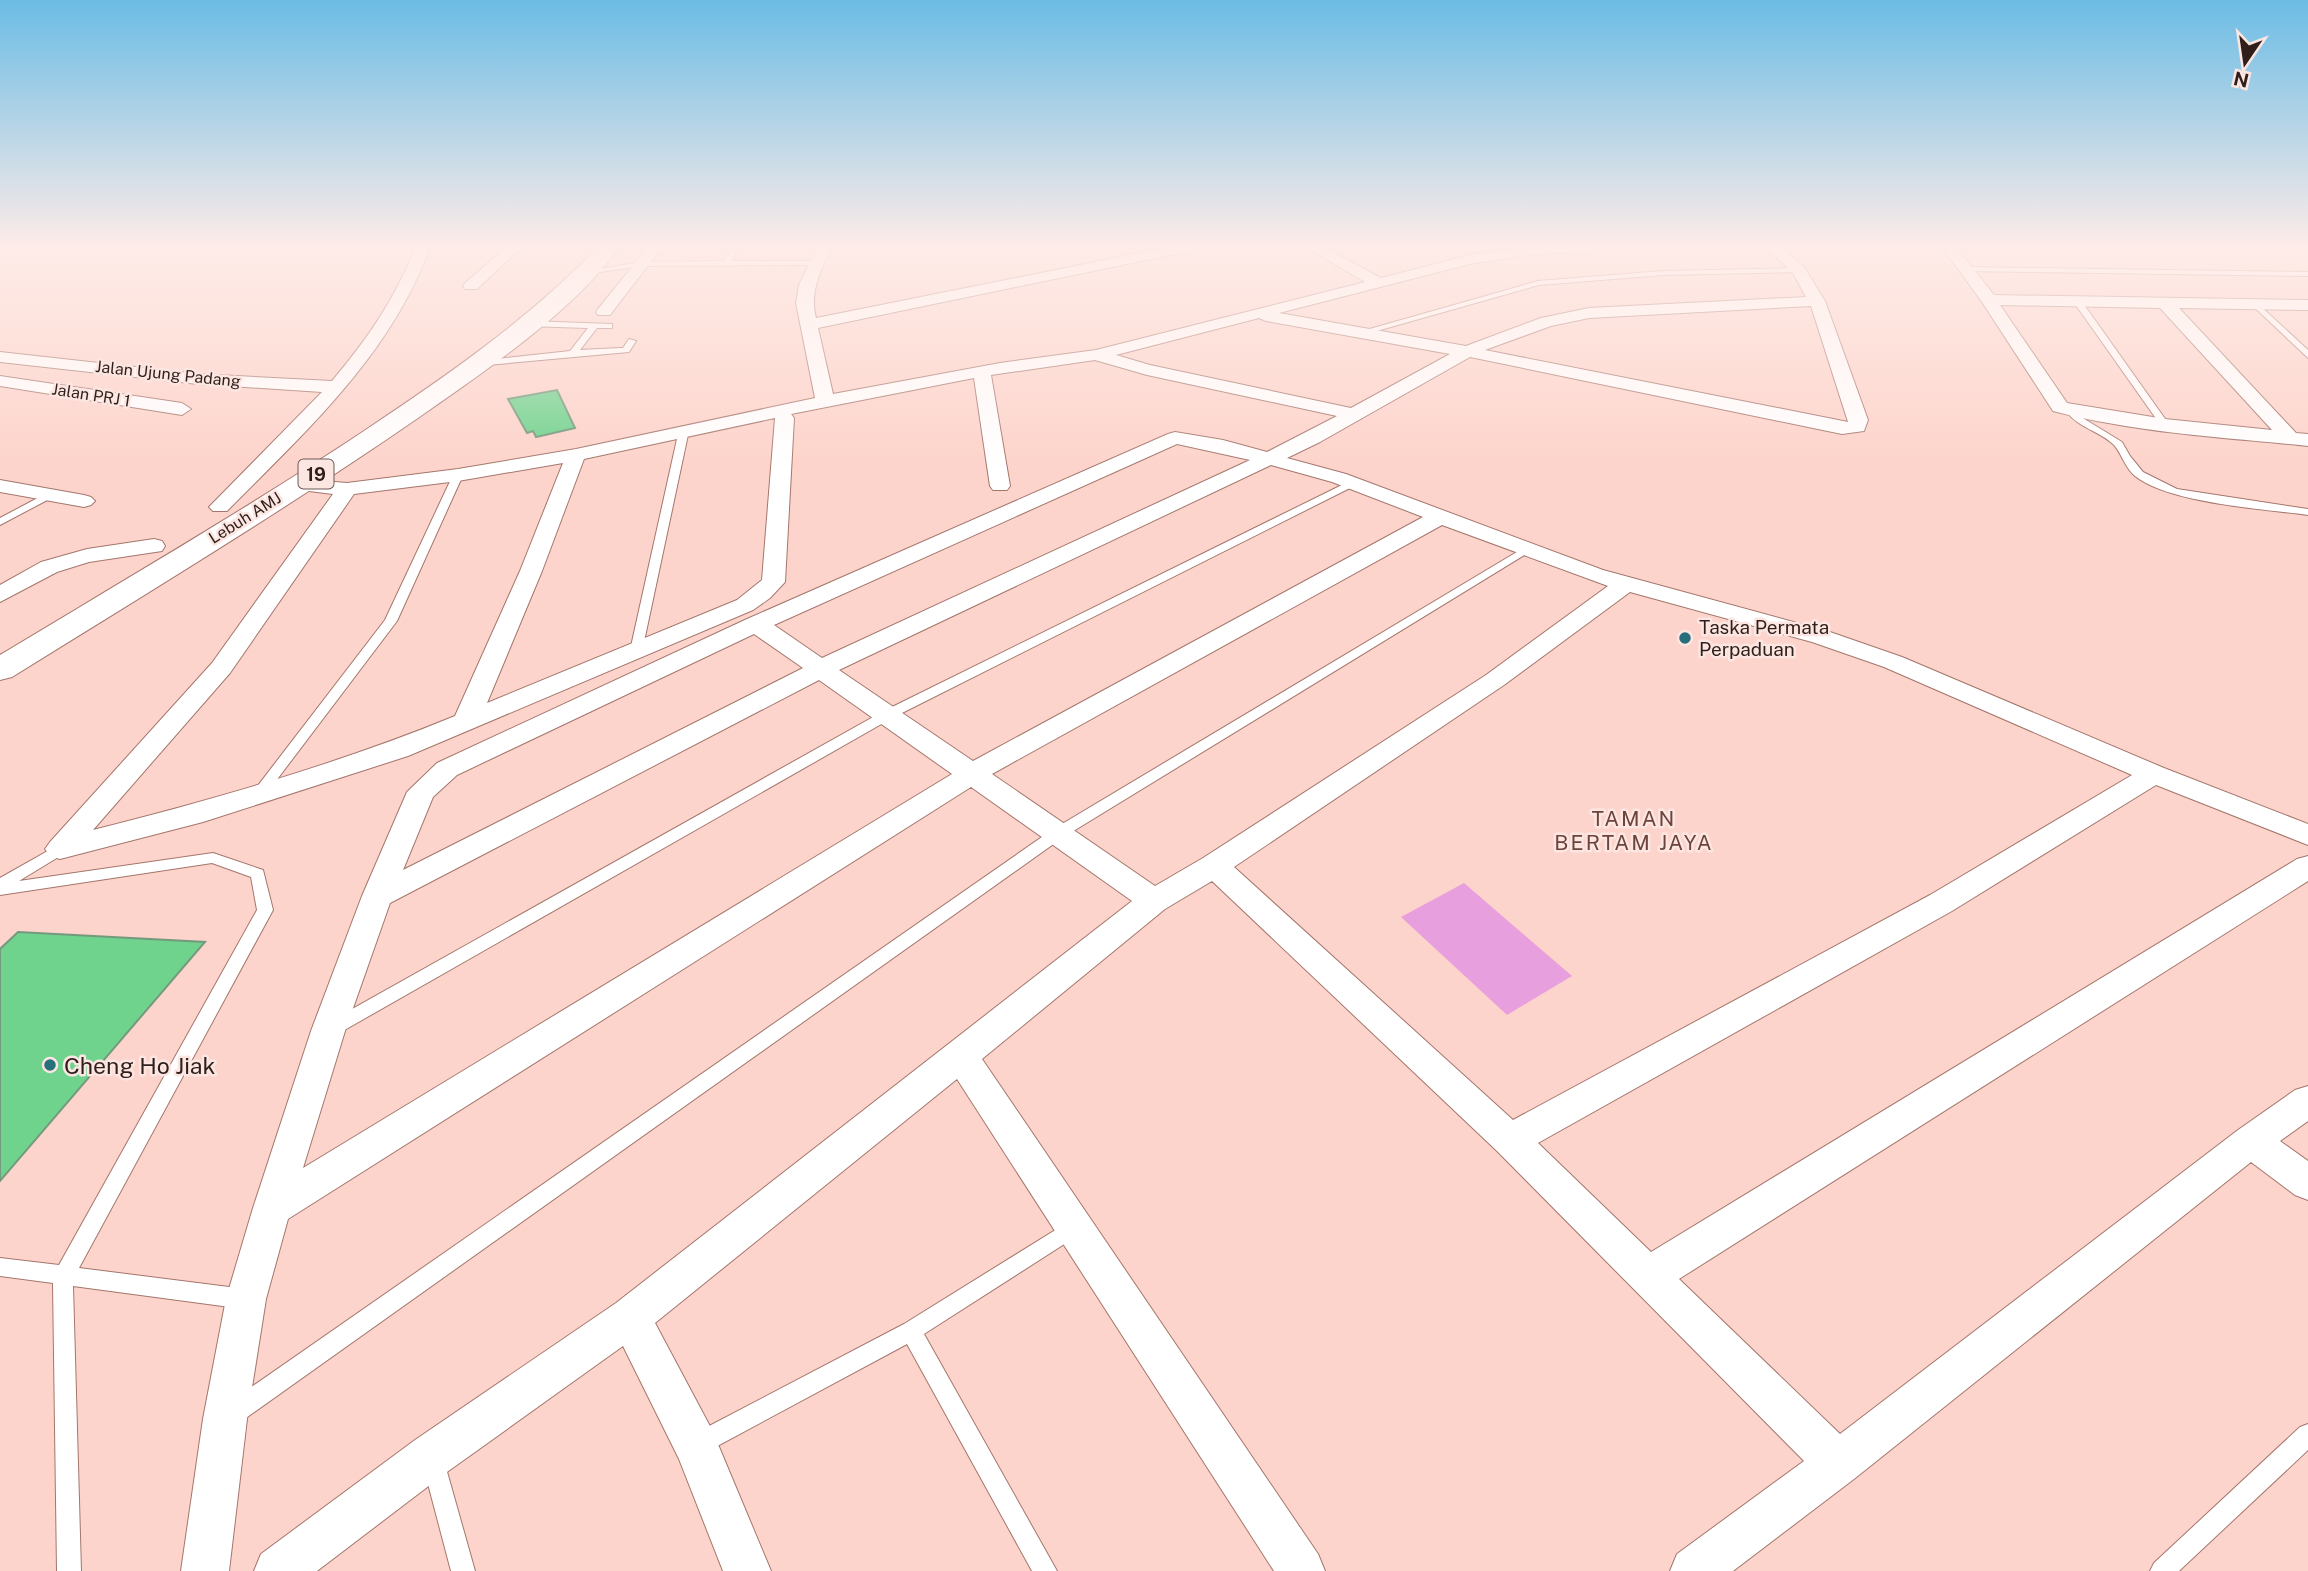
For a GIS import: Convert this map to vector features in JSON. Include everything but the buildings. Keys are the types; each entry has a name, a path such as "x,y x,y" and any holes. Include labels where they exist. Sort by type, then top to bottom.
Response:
{"highway":[{"name":"Lebuh AMJ","path":"95,582 307,454 450,357 495,320"},
{"name":"Lebuh AMJ","path":"0,670 300,485 478,364 531,320"}],"street":[{"path":"220,507 336,387 387,320"},
{"path":"807,320 825,401"},
{"path":"808,325 831,320"},
{"path":"300,485 347,489 458,475 576,454 825,401 982,372 1096,355 1232,320"},
{"path":"1294,320 1465,351 1842,428 1857,427 1858,420 1824,320"},
{"path":"377,896 820,669 1314,438 1465,351 1555,320"},
{"path":"2002,320 2060,407 2165,425 2299,439"},
{"path":"2182,320 2299,439"},
{"path":"1096,355 1147,370 1353,414"},
{"name":"Jalan Ujung Padang","path":"0,357 198,379 336,387"},
{"path":"982,372 1000,486"},
{"name":"Jalan PRJ 1","path":"0,381 182,409"},
{"path":"60,849 128,833 257,796 398,750 745,605 773,582 784,418"},
{"path":"205,1571 225,1419 246,1299 328,1031 377,896 421,792 447,769 756,624 1175,438 1195,440 1270,458 1352,483 1625,584 1821,638 1893,662 2154,775 2308,835"},
{"path":"465,724 531,571 576,454"},
{"path":"0,486 84,501"},
{"path":"60,849 221,668 347,489"},
{"path":"272,1208 971,774 1442,516"},
{"path":"0,595 49,566 87,556 154,546"},
{"path":"278,1571 431,1455 630,1317 1154,901 1214,866 1495,680 1625,584"},
{"path":"756,624 1154,901"},
{"path":"1510,1140 1941,903 2154,775"},
{"path":"1214,866 1510,1140 1838,1464"},
{"path":"1648,1276 2308,867"},
{"path":"961,1056 1301,1571"},
{"path":"1694,1571 1838,1464 2251,1141 2308,1101"},
{"path":"2251,1141 2308,1183"},
{"path":"630,1317 696,1446 747,1571"}],"lane":[{"path":"573,352 594,326 605,320"},
{"path":"1363,332 1406,320"},
{"path":"2091,320 2165,425"},
{"path":"2273,320 2308,355"},
{"path":"528,324 594,326"},
{"path":"478,364 573,352 620,351 626,349 632,341"},
{"path":"2071,411 2075,417 2119,444 2138,474 2174,492 2308,512"},
{"path":"636,651 684,430"},
{"path":"257,796 391,621 458,475"},
{"path":"328,1031 887,715 1352,483"},
{"path":"0,522 49,495"},
{"path":"225,1419 1057,834 1527,549"},
{"path":"0,887 60,849"},
{"path":"0,887 214,858 258,874 265,910 63,1277 69,1571"},
{"path":"696,1446 911,1331 1074,1227"},
{"path":"0,1267 246,1299"},
{"path":"911,1331 1045,1571"},
{"path":"2162,1571 2308,1435"},
{"path":"431,1455 463,1571"}],"shaded area":[{"path":"1464,883 1572,976 1507,1015 1401,917"}],"place":[{"name":"Taska Permata Perpaduan","path":"1685,638"},
{"name":"Cheng Ho Jiak","path":"50,1065"}],"district":[{"name":"TAMAN BERTAM JAYA","path":"1634,830"}]}
